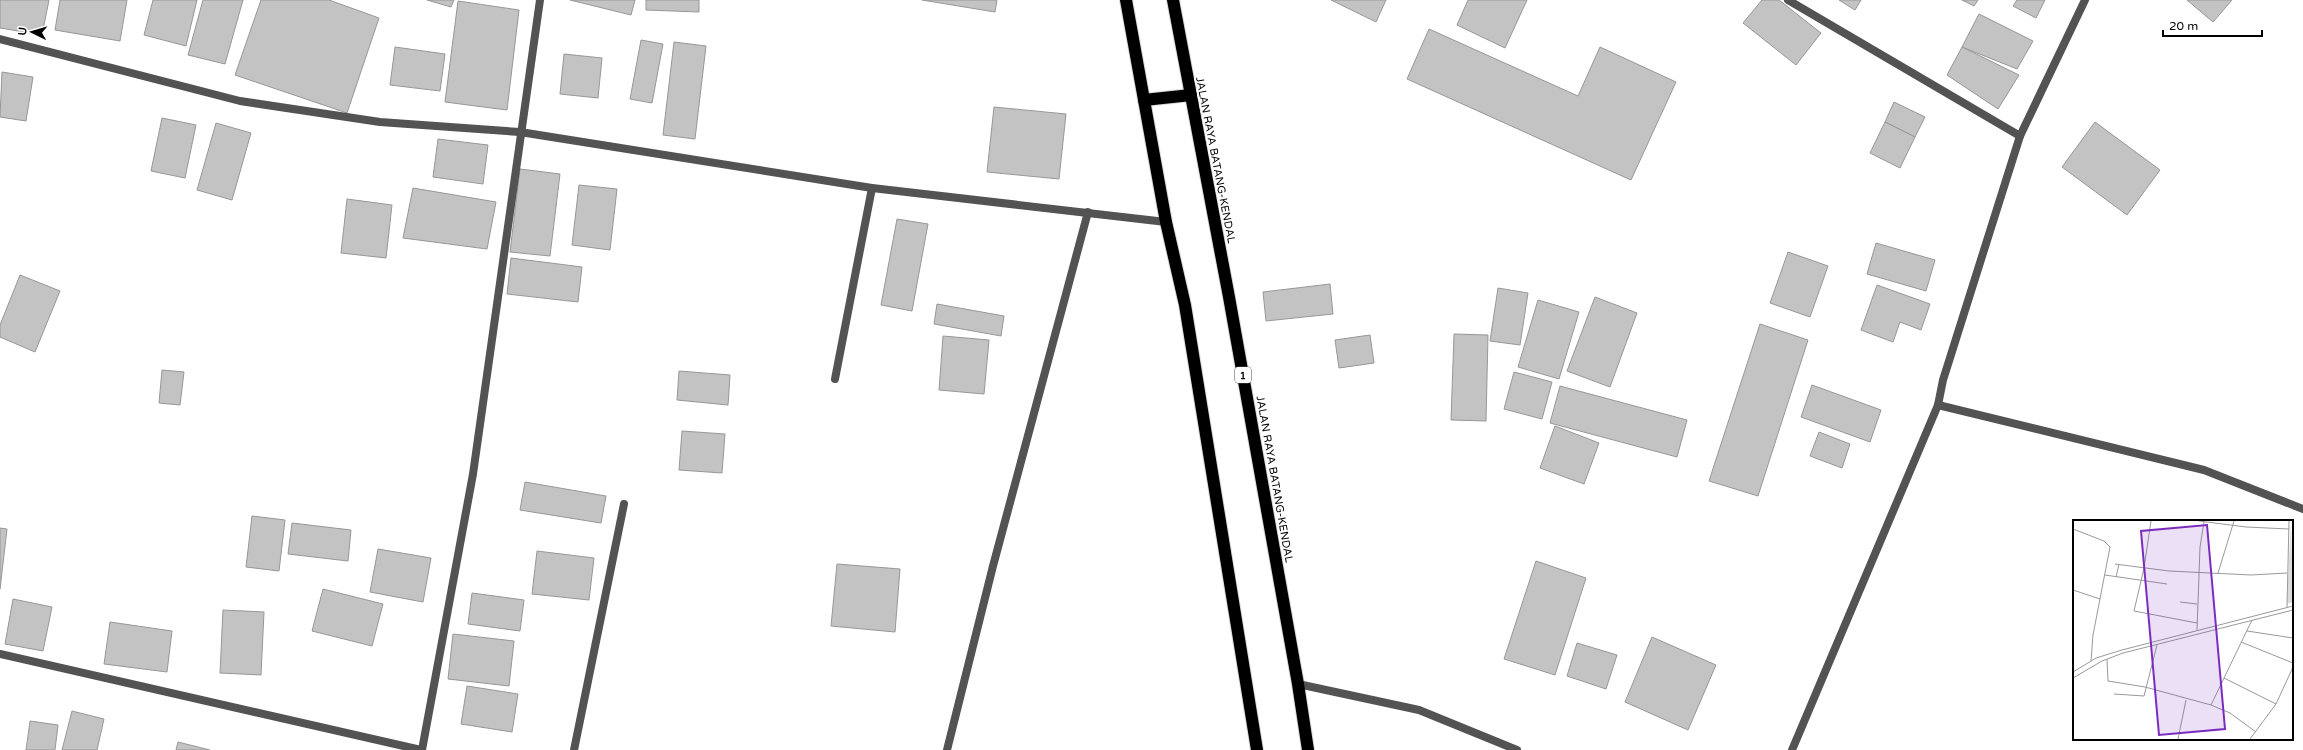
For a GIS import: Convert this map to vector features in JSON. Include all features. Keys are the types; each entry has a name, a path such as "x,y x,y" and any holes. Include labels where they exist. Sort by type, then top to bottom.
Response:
{"highway":[{"path":"1126,0 1166,222 1185,305 1258,750"},
{"name":"JALAN RAYA BATANG-KENDAL","path":"1173,0 1298,684 1308,750"},
{"path":"1144,100 1191,95"}],"street":[{"path":"0,654 421,750 473,474 520,132 540,0"},
{"path":"1788,0 2020,136"},
{"path":"1792,750 1938,405 1943,380 2020,136 2085,0"},
{"path":"0,40 240,101 380,122 520,132 872,188 1166,222"},
{"path":"835,379 872,188"},
{"path":"947,750 993,566 1088,212"},
{"path":"1938,405 2204,470 2303,509"},
{"path":"574,750 624,504"},
{"path":"1298,684 1419,710 1517,750"}],"building":[{"path":"0,0 49,0 42,35 0,28"},
{"path":"60,0 127,0 120,41 55,30"},
{"path":"153,0 197,0 186,46 144,35"},
{"path":"203,0 243,0 225,64 188,55"},
{"path":"261,0 329,0 379,18 347,113 235,75"},
{"path":"427,0 454,0 451,7"},
{"path":"570,0 635,0 631,15"},
{"path":"646,0 699,0 699,12 646,10"},
{"path":"922,0 997,0 995,12"},
{"path":"1331,0 1386,0 1376,22"},
{"path":"1468,0 1527,0 1505,48 1457,25"},
{"path":"1762,0 1779,0 1821,33 1796,65 1743,23"},
{"path":"1839,0 1861,0 1855,10"},
{"path":"1962,0 1978,0 1974,6"},
{"path":"2017,0 2045,0 2036,18 2013,6"},
{"path":"2187,0 2232,0 2213,22"},
{"path":"458,1 519,10 507,110 445,102"},
{"path":"1979,14 2033,41 2017,69 1962,47"},
{"path":"1429,29 1578,96 1600,47 1676,82 1631,180 1407,79"},
{"path":"641,40 663,44 652,103 630,99"},
{"path":"674,42 706,46 695,139 663,135"},
{"path":"395,47 445,54 440,91 390,85"},
{"path":"1962,47 2019,75 1998,109 1947,75"},
{"path":"564,54 602,58 598,98 560,94"},
{"path":"2,72 33,77 26,121 0,117"},
{"path":"1894,102 1925,117 1915,137 1885,122"},
{"path":"994,107 1066,114 1059,179 987,172"},
{"path":"162,118 196,125 185,178 151,171"},
{"path":"1885,122 1915,137 1900,168 1870,153"},
{"path":"2095,122 2160,170 2127,215 2062,167"},
{"path":"216,123 251,133 232,200 197,190"},
{"path":"438,139 488,145 483,184 433,177"},
{"path":"520,169 560,174 550,256 510,252"},
{"path":"579,185 617,189 610,250 572,245"},
{"path":"413,188 496,202 487,249 403,238"},
{"path":"347,199 392,205 386,258 341,253"},
{"path":"897,219 928,224 912,311 881,305"},
{"path":"1876,243 1935,260 1926,291 1867,274"},
{"path":"1788,252 1828,266 1810,317 1770,303"},
{"path":"511,258 582,267 578,302 507,294"},
{"path":"20,275 60,291 35,352 0,337 0,325"},
{"path":"1330,284 1333,314 1266,321 1263,292"},
{"path":"1877,285 1930,304 1921,330 1900,322 1893,342 1861,330"},
{"path":"1498,288 1528,293 1520,345 1490,341"},
{"path":"1595,297 1637,313 1610,387 1567,371"},
{"path":"1538,300 1579,312 1559,379 1518,367"},
{"path":"937,304 1004,316 1001,336 934,324"},
{"path":"1760,324 1808,340 1758,496 1709,481"},
{"path":"1454,334 1488,335 1486,421 1451,420"},
{"path":"1370,335 1374,363 1339,368 1335,340"},
{"path":"943,336 989,340 984,394 939,390"},
{"path":"162,370 184,372 180,405 159,403"},
{"path":"679,371 730,375 728,405 677,400"},
{"path":"1514,372 1552,382 1542,419 1504,409"},
{"path":"1812,385 1881,410 1870,442 1801,417"},
{"path":"1560,386 1687,420 1677,457 1550,423"},
{"path":"1555,426 1599,443 1584,484 1540,468"},
{"path":"682,431 725,434 722,473 679,470"},
{"path":"1819,432 1850,444 1842,468 1810,456"},
{"path":"525,482 606,496 601,523 520,510"},
{"path":"252,516 285,520 279,571 246,567"},
{"path":"292,523 351,530 348,561 288,554"},
{"path":"0,528 7,529 0,589"},
{"path":"378,549 431,558 423,602 370,592"},
{"path":"537,551 594,558 589,600 532,594"},
{"path":"1536,561 1586,578 1555,675 1504,659"},
{"path":"837,564 900,569 895,632 831,626"},
{"path":"323,589 383,604 372,646 312,631"},
{"path":"472,593 524,600 520,631 468,624"},
{"path":"13,599 52,607 43,651 5,644"},
{"path":"223,610 264,612 261,675 220,673"},
{"path":"110,622 172,631 167,672 104,664"},
{"path":"453,634 514,641 509,686 448,679"},
{"path":"1652,637 1716,665 1688,730 1625,702"},
{"path":"1577,643 1617,655 1606,689 1567,676"},
{"path":"467,686 518,694 512,732 461,724"},
{"path":"72,711 104,719 97,750 62,750"},
{"path":"30,721 58,725 55,750 26,750"},
{"path":"178,742 210,750 176,750"}]}
